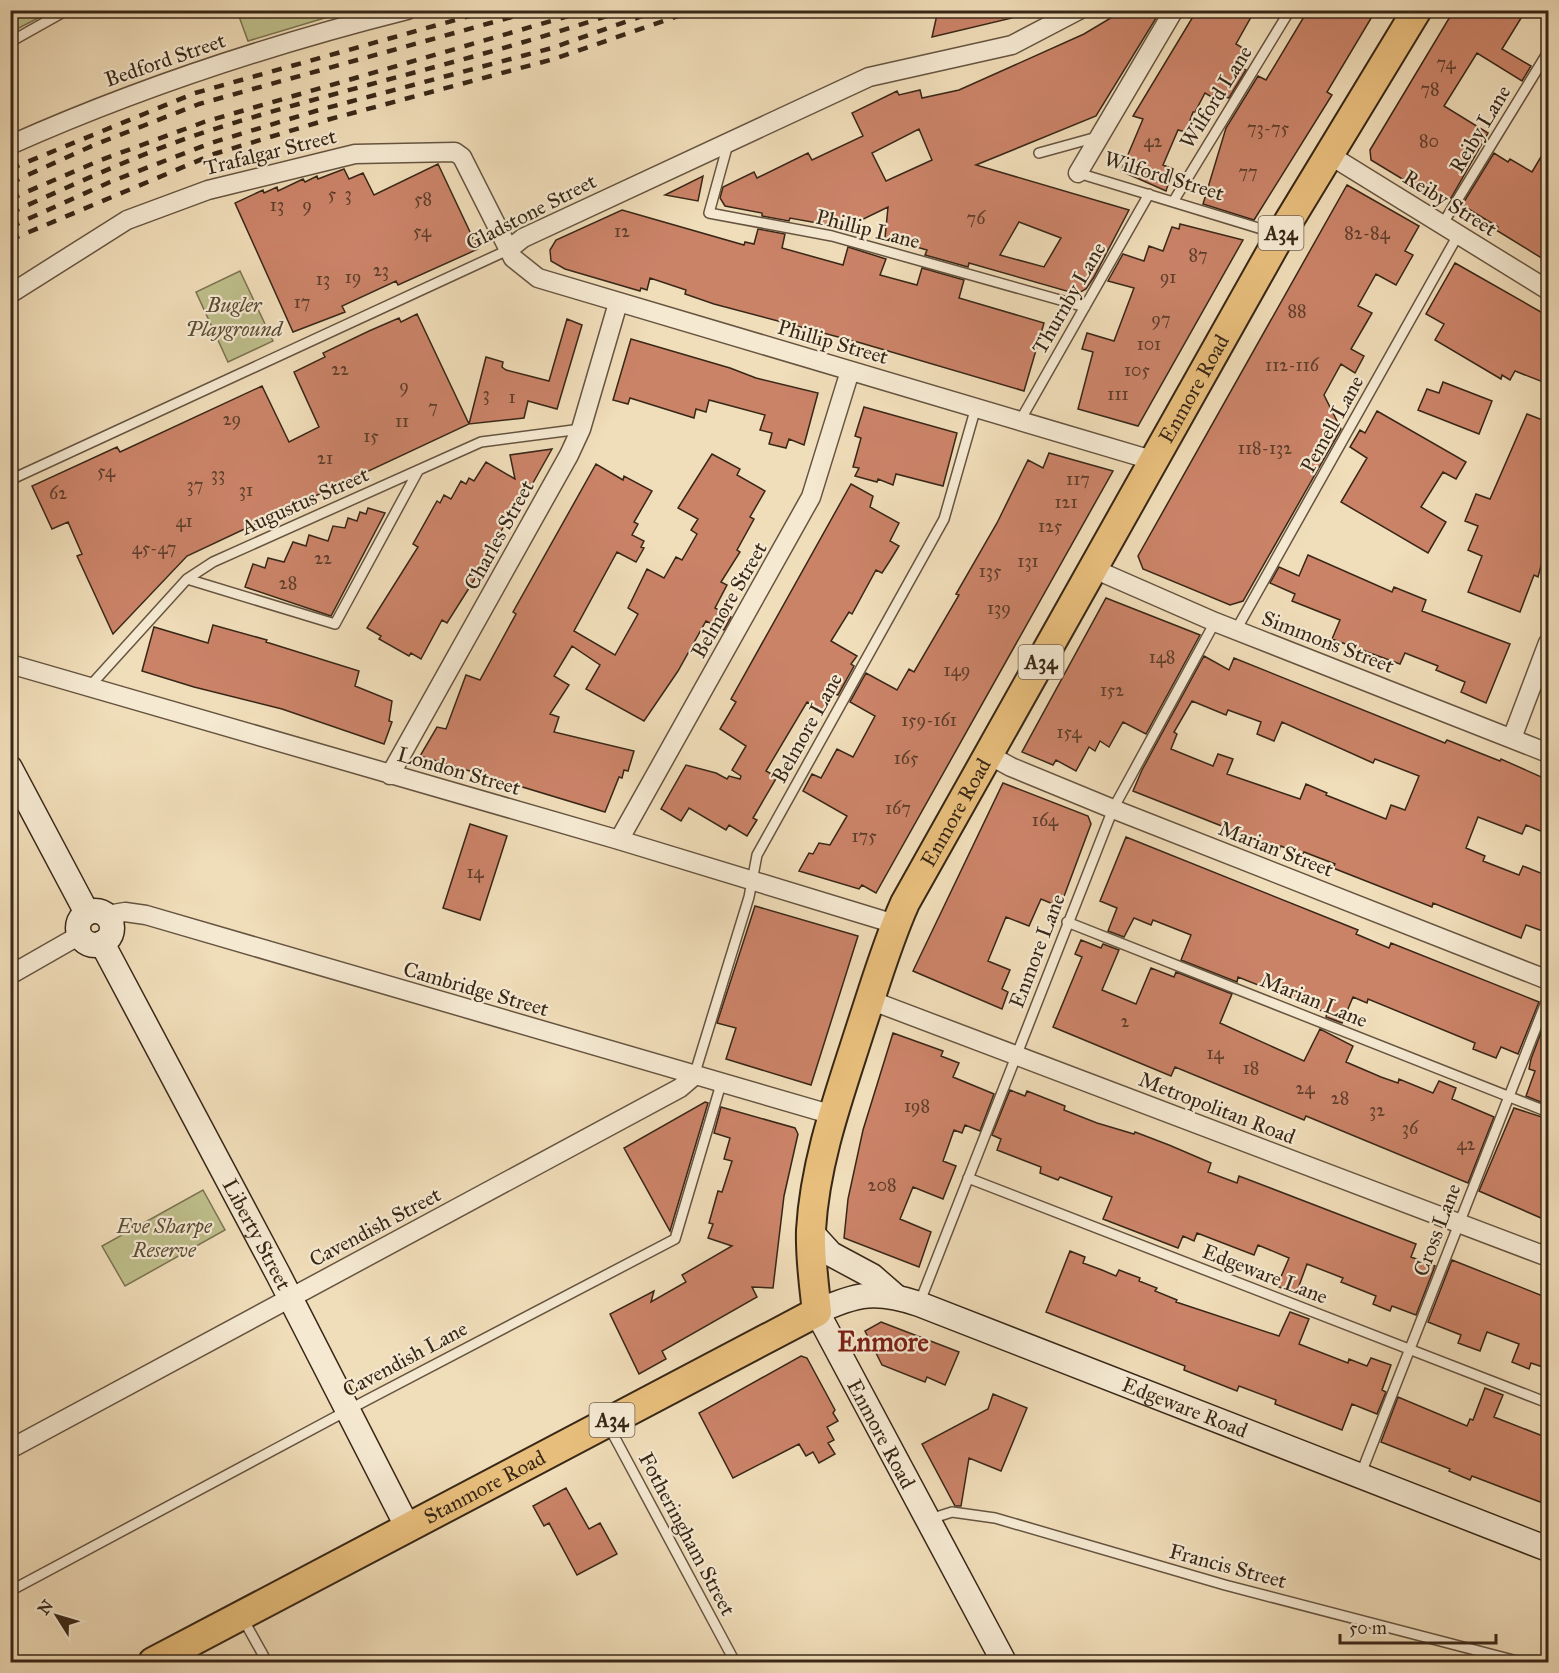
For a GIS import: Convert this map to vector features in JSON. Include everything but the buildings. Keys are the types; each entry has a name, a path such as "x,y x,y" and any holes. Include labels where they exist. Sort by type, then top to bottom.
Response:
{"highway":[{"name":"Enmore Road","path":"817,1312 811,1232 820,1167 833,1116 896,924 1281,234 1417,10"},
{"name":"Stanmore Road","path":"153,1662 817,1312"}],"main road":[{"path":"10,768 91,921"},
{"name":"Liberty Street","path":"91,921 112,928 109,937 102,943 278,1274 408,1528"},
{"path":"811,1232 831,1254 872,1276 895,1296"},
{"name":"Edgeware Road","path":"817,1312 847,1298 877,1294 895,1296 1548,1549"},
{"name":"Enmore Road","path":"817,1312 1004,1662"}],"street":[{"name":"Bedford Street","path":"10,145 79,114 229,61 377,13 407,10"},
{"name":"Gladstone Street","path":"508,250 523,238 869,78 1012,45 1079,10"},
{"name":"Wilford Street","path":"1078,173 1174,10"},
{"name":"Trafalgar Street","path":"10,294 127,220 158,207 245,179 355,154 455,152 462,157 508,250"},
{"name":"Reiby Street","path":"1328,154 1548,290"},
{"name":"Phillip Street","path":"508,250 519,265 538,278 850,371 1021,419 1155,461"},
{"name":"Charles Street","path":"390,775 569,455 581,429 618,303"},
{"name":"Belmore Street","path":"619,840 811,497 831,440 850,371"},
{"name":"Simmons Street","path":"1094,569 1215,622 1548,753"},
{"path":"1512,738 1548,643"},
{"name":"London Street","path":"10,664 619,840 896,924"},
{"name":"Marian Street","path":"989,755 1011,767 1113,809 1548,980"},
{"name":"Cambridge Street","path":"10,975 91,921 125,912 147,915 833,1116"},
{"name":"Metropolitan Road","path":"870,1000 1548,1257"},
{"name":"Cavendish Street","path":"10,1449 680,1088 694,1076"}],"lane":[{"path":"10,42 67,10"},
{"name":"Wilford Lane","path":"1173,202 1290,10"},
{"name":"Reiby Lane","path":"1442,225 1548,52"},
{"path":"1039,153 1100,136"},
{"name":"Phillip Lane","path":"728,143 709,213 832,236 1085,307"},
{"name":"Wilford Street","path":"1078,173 1281,234"},
{"name":"Thurnby Lane","path":"1021,419 1149,194"},
{"name":"Pemell Lane","path":"1236,630 1458,236"},
{"name":"Gladstone Street","path":"10,480 508,250"},
{"name":"Belmore Lane","path":"694,1076 752,881 757,855 944,519 976,407"},
{"name":"Augustus Street","path":"90,686 188,579 213,562 481,442 581,429"},
{"path":"188,579 335,624 418,471"},
{"name":"Enmore Lane","path":"919,1304 1113,809 1215,622"},
{"name":"Marian Lane","path":"1067,922 1548,1112"},
{"name":"Cross Lane","path":"1360,1476 1548,997"},
{"name":"Cavendish Lane","path":"10,1591 346,1410 675,1239 721,1084"},
{"name":"Edgeware Lane","path":"968,1178 1548,1403"},
{"name":"Fotheringham Street","path":"607,1423 735,1662"},
{"name":"Francis Street","path":"927,1520 952,1512 995,1518 1225,1585 1521,1662"},
{"path":"242,1616 267,1662"}],"green space":[{"path":"11,10 52,10 52,11 11,32"},
{"path":"237,11 309,11 328,17 248,41"},
{"name":"Bugler Playground","path":"240,271 273,341 228,362 196,292"},
{"name":"Eve Sharpe Reserve","path":"203,1190 225,1230 125,1286 102,1246"}],"railway":[{"path":"10,169 195,93 491,10"},
{"path":"10,183 94,145 199,104 537,10"},
{"path":"10,199 101,160 204,122 589,10"},
{"path":"10,213 133,159 208,131 521,43 624,10"},
{"path":"10,227 110,182 211,143 319,110 552,48 659,10"},
{"path":"10,240 214,154 323,121 554,59 695,10"}],"district":[{"name":"Enmore","path":"883,1342"}]}
